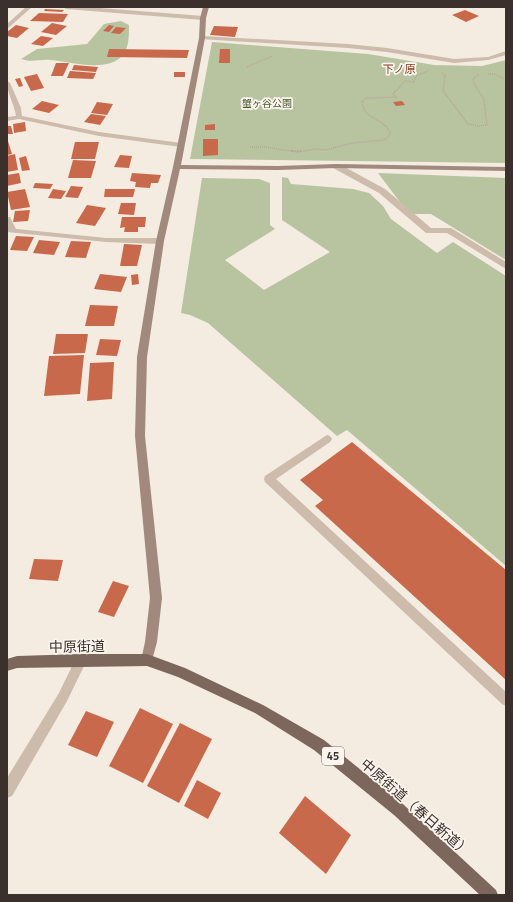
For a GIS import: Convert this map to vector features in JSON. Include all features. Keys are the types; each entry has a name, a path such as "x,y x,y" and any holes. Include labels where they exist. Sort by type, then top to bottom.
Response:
{"main road":[{"name":"中原街道","path":"7,665 17,662 147,660"},
{"name":"中原街道（春日新道）","path":"147,660 181,672 259,709 319,745 400,810 491,895"}],"street":[{"path":"7,27 29,7"},
{"path":"66,7 203,18"},
{"path":"147,660 151,642 156,598 140,436 142,357 160,241 177,167 202,38 203,18 206,7"},
{"path":"202,38 369,48 457,61 479,61 506,53"},
{"path":"7,83 18,108 19,117"},
{"path":"7,119 19,117 99,134 181,145"},
{"path":"177,167 278,168 336,166 506,169"},
{"path":"336,166 382,191 429,231 448,230 506,266"},
{"path":"7,219 10,229 106,240 160,241"},
{"path":"327,439 269,479 506,700"},
{"path":"7,791 63,697 81,660"}],"path":[{"path":"247,67 276,55"},
{"path":"250,147 266,147 297,152 338,148 352,143 384,140 389,136 390,132 384,123 366,114 362,107 362,102 366,98 396,97 393,94 404,81 414,82 416,76 432,70 423,70"},
{"path":"441,72 445,76 443,91 458,108 468,124 473,126 487,125 484,99 474,84 475,76 485,73 494,74 506,80"}],"green space":[{"path":"121,21 129,25 128,42 122,56 114,62 94,65 51,60 29,61 21,59 37,49 87,44 104,24"},
{"name":"蟹ヶ谷公園","path":"212,42 368,54 434,65 482,66 506,60 506,163 190,159"},
{"path":"378,173 506,178 506,260 431,214 409,214"},
{"path":"282,177 288,178 291,184 353,189 369,193 383,206 391,219 437,253 453,242 506,276 506,566 347,430 337,436 208,323 190,315 181,313 202,178 259,179 270,183 270,225 275,229 225,260 264,290 330,252 282,220"}],"building":[{"path":"45,9 64,10 62,12 44,11"},
{"path":"465,10 479,16 466,22 452,15"},
{"path":"39,13 68,14 63,22 30,21"},
{"path":"52,23 67,26 56,35 41,32"},
{"path":"16,25 29,28 17,38 7,36 7,32"},
{"path":"109,25 114,26 109,32 103,31"},
{"path":"214,26 238,27 235,37 210,35"},
{"path":"116,27 126,28 120,34 111,33"},
{"path":"41,36 53,38 43,46 31,44"},
{"path":"109,49 189,50 187,58 107,57"},
{"path":"220,49 230,49 230,63 219,63"},
{"path":"56,63 69,63 63,76 51,76"},
{"path":"74,65 98,67 96,72 72,70"},
{"path":"70,71 96,73 93,79 67,78"},
{"path":"174,72 185,72 185,77 174,77"},
{"path":"37,74 44,88 31,91 24,77"},
{"path":"20,78 23,86 19,87 15,79"},
{"path":"42,101 59,105 49,113 32,109"},
{"path":"402,101 405,105 396,106 393,102"},
{"path":"97,102 113,104 107,115 91,113"},
{"path":"91,114 106,116 100,125 84,122"},
{"path":"25,122 26,131 14,133 13,124"},
{"path":"215,124 215,130 205,130 205,125"},
{"path":"7,126 11,126 13,134 7,134"},
{"path":"7,138 12,154 7,155"},
{"path":"203,139 218,139 218,155 203,156"},
{"path":"75,142 99,142 95,159 71,159"},
{"path":"15,154 18,170 7,172 7,156"},
{"path":"120,155 132,156 129,168 114,167"},
{"path":"26,156 30,170 22,171 19,158"},
{"path":"73,160 96,161 91,178 68,178"},
{"path":"19,173 21,183 7,186 7,175"},
{"path":"132,173 161,175 158,183 151,183 150,188 135,187 136,182 130,181"},
{"path":"35,183 53,184 50,189 33,188"},
{"path":"71,186 83,187 78,198 65,197"},
{"path":"25,189 30,207 11,210 7,192"},
{"path":"53,189 66,191 61,199 48,198"},
{"path":"105,189 135,189 133,197 104,197"},
{"path":"121,203 136,203 134,215 118,214"},
{"path":"87,205 106,208 95,226 76,223"},
{"path":"30,210 28,221 13,222 15,211"},
{"path":"122,217 146,217 145,227 138,227 138,232 124,232 125,227 120,228"},
{"path":"16,236 34,237 27,251 10,250"},
{"path":"39,240 60,242 54,255 33,253"},
{"path":"71,241 91,242 86,258 65,257"},
{"path":"124,244 142,245 137,266 120,266"},
{"path":"100,274 127,277 121,292 94,289"},
{"path":"138,274 139,284 132,285 131,275"},
{"path":"90,305 118,306 114,326 85,326"},
{"path":"56,334 88,334 85,353 53,354"},
{"path":"100,339 121,340 117,356 96,355"},
{"path":"84,355 80,394 44,396 49,356"},
{"path":"114,362 112,399 87,401 90,363"},
{"path":"352,442 506,570 506,680 315,506 323,500 300,480"},
{"path":"34,559 63,560 58,581 29,579"},
{"path":"113,581 129,586 114,617 98,612"},
{"path":"140,708 173,724 143,783 109,766"},
{"path":"86,711 114,722 97,757 68,745"},
{"path":"180,723 212,739 179,803 147,786"},
{"path":"197,780 221,793 208,819 184,806"},
{"path":"305,796 351,835 326,874 279,833"}],"district":[{"name":"下ノ原","path":"399,69"}]}
